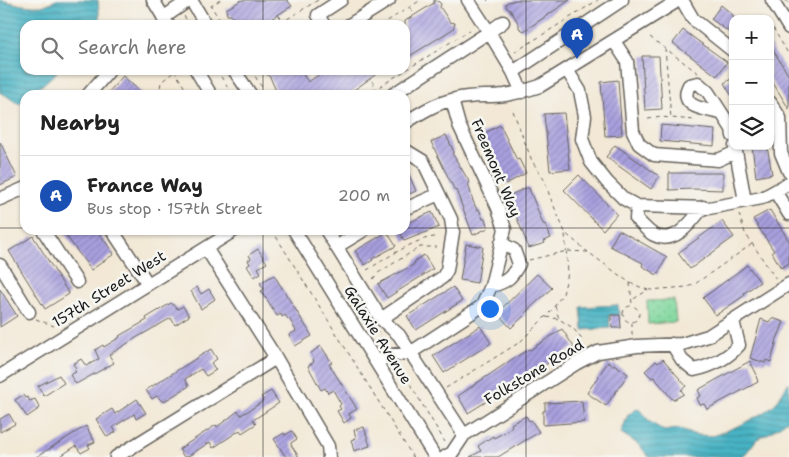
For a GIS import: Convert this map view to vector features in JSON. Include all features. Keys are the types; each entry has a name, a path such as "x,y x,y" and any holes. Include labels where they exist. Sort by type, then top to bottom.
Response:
{"street":[{"path":"153,0 165,20"},
{"path":"167,20 190,0 203,20"},
{"path":"321,20 318,15 341,0"},
{"path":"357,20 389,0"},
{"path":"468,0 513,72 522,92"},
{"path":"513,72 622,0"},
{"path":"410,120 435,106 452,100 469,96 504,95 540,86 680,0 693,19 729,48"},
{"path":"772,0 789,28"},
{"path":"400,90 503,22"},
{"path":"614,41 627,61 633,131 639,144 654,155 718,160 733,150"},
{"path":"567,70 580,91 585,116 582,139 591,162 624,199 637,206 703,207 741,202 762,198 789,182"},
{"path":"92,90 105,75"},
{"path":"199,75 208,90"},
{"path":"237,75 248,90"},
{"name":"Freemont Way","path":"376,362 392,355 410,353 482,306 491,286 505,229 498,208 459,125 452,100"},
{"path":"772,105 780,118 781,153 789,172"},
{"path":"721,113 729,125"},
{"path":"735,150 741,202"},
{"path":"378,323 442,277 447,270 453,232 451,219 423,161 410,154"},
{"path":"775,191 789,214"},
{"path":"0,199 20,192"},
{"path":"410,207 439,194"},
{"path":"637,206 636,219 655,235 670,238 688,227 703,207"},
{"path":"46,235 77,282"},
{"path":"115,235 148,284"},
{"name":"157th Street West","path":"0,376 227,235"},
{"name":"Galaxie Avenue","path":"297,235 435,457"},
{"path":"329,235 378,323 399,335 464,434"},
{"path":"336,247 356,235"},
{"path":"491,286 504,283 519,264 514,250 501,243"},
{"path":"206,248 276,358 328,446 329,457"},
{"path":"0,265 29,312"},
{"name":"Folkstone Road","path":"448,455 464,434 577,363 598,352 637,346 682,344 708,336 776,292 783,283"},
{"path":"672,344 682,360 694,370 710,366 731,354 739,345 733,321"},
{"path":"116,457 276,358"}],"path":[{"path":"220,0 211,6 220,20"},
{"path":"286,20 318,0"},
{"path":"389,20 421,0"},
{"path":"515,52 598,0"},
{"path":"786,0 789,4"},
{"path":"410,7 415,13"},
{"path":"278,15 283,20"},
{"path":"410,68 470,30"},
{"path":"774,30 789,55"},
{"path":"650,37 700,74"},
{"path":"665,48 672,118"},
{"path":"159,90 160,82 169,75"},
{"path":"176,75 186,90"},
{"path":"220,75 229,90"},
{"path":"254,75 263,90"},
{"path":"372,81 376,89 398,75"},
{"path":"437,394 520,342 563,294 568,273 565,233 545,181 532,161 513,111"},
{"path":"648,119 661,117 695,120 696,116"},
{"path":"741,202 745,233 783,283"},
{"path":"565,233 630,283 648,290 687,287 695,284 752,244"},
{"path":"275,235 413,457"},
{"path":"367,270 401,250 431,236 437,237"},
{"path":"373,279 378,273 420,247 436,247"},
{"path":"519,264 567,251 588,252"},
{"path":"630,283 632,306"},
{"path":"632,300 648,290"},
{"path":"555,305 559,319"},
{"path":"627,306 632,306 636,308 639,314 637,320 629,322 624,318 623,311 627,306"},
{"path":"29,312 27,316 54,326"},
{"path":"545,316 559,319 573,328 584,342"},
{"path":"378,323 392,355 448,455"}],"green space":[{"path":"674,300 676,322 648,324 647,301"}],"water":[{"path":"0,0 22,5 42,6 57,0 98,0 100,20 20,20 20,75 53,75 37,90 20,90 20,103 0,93"},
{"path":"618,305 619,315 609,315 610,328 583,330 581,307"},
{"path":"789,382 789,419 757,439 743,457 649,457 638,444 621,433 628,415 638,408 650,422 664,431 678,429 696,435 713,436 743,424 765,412 776,403"}],"building":[{"path":"242,0 287,0 292,6 271,19 272,20 234,20 231,15 227,15 226,9"},
{"path":"434,0 439,2 441,4 440,7 450,22 455,23 453,29 410,56 410,20 407,20 434,3"},
{"path":"516,0 570,0 524,31 519,28 519,24 506,7 506,3"},
{"path":"721,5 733,15 729,15 729,32 711,19"},
{"path":"683,30 727,62 717,76 673,43"},
{"path":"774,52 789,76 789,109 774,85"},
{"path":"642,56 659,56 662,109 645,110"},
{"path":"267,75 303,75 308,82 318,75 375,75 354,90 276,90"},
{"path":"123,76 138,90 110,90"},
{"path":"618,80 622,135 605,136 601,82"},
{"path":"729,80 729,91 724,83"},
{"path":"564,113 570,169 550,171 544,114"},
{"path":"500,125 517,160 519,159 526,173 506,184 481,135"},
{"path":"661,125 715,130 714,146 660,141"},
{"path":"446,135 454,152 452,153 470,183 468,183 477,210 479,209 488,228 473,235 456,190 431,142"},
{"path":"0,142 17,177 0,185"},
{"path":"615,145 659,176 651,189 606,157"},
{"path":"753,150 768,150 772,174 756,177"},
{"path":"669,173 723,173 723,190 669,190"},
{"path":"579,175 617,214 603,230 564,190"},
{"path":"410,177 416,191 410,194"},
{"path":"529,188 543,224 545,224 551,238 544,241 545,243 529,248 508,196"},
{"path":"770,210 789,241 789,263 781,268 772,252 774,251 753,219"},
{"path":"432,212 439,227 404,241 401,235 410,235 410,222"},
{"path":"722,221 734,237 690,269 678,253"},
{"path":"619,230 667,257 657,275 642,266 643,263 610,246"},
{"path":"66,235 101,235 114,254 91,270"},
{"path":"382,235 389,235 396,246 365,265 355,251"},
{"path":"33,236 69,294 45,309 9,251"},
{"path":"466,244 483,247 477,283 460,280"},
{"path":"258,249 267,263 258,268 261,273 254,277 247,266 250,264 248,260 251,259 249,255"},
{"path":"424,255 433,269 387,298 378,284 413,265 416,260"},
{"path":"747,265 760,282 716,315 703,298"},
{"path":"537,274 552,288 511,328 497,313"},
{"path":"274,275 312,336 295,346 289,335 296,331 289,318 285,315 282,317 281,314 277,316 261,291 264,289 260,283"},
{"path":"197,287 201,294 209,289 215,299 201,309 191,291"},
{"path":"453,287 462,301 416,330 407,316"},
{"path":"0,289 17,316 0,327"},
{"path":"171,303 178,309 183,306 189,316 175,325 171,318 136,338 109,355 114,363 76,384 70,375 76,372 73,364 81,359 86,366 99,359 95,350 103,345 104,347"},
{"path":"611,315 620,315 621,328 612,328"},
{"path":"772,318 784,322 771,362 766,360 765,363 750,358 761,319 769,322"},
{"path":"480,326 491,343 444,373 433,356"},
{"path":"562,329 574,347 468,413 458,396 514,358"},
{"path":"321,346 332,363 329,364 357,409 349,414 351,418 344,423 337,411 341,409 339,406 341,404 333,390 328,393 325,388 321,390 308,366 314,362 311,353"},
{"path":"211,349 217,359 211,363 216,370 206,376 201,369 185,379 189,386 163,402 157,396 152,399 146,390"},
{"path":"663,359 686,386 681,390 684,394 673,400 654,377 652,378 645,371 656,361 658,363"},
{"path":"750,361 757,375 758,382 707,409 704,404 700,405 697,398 701,396 698,390"},
{"path":"608,362 628,374 606,406 587,393"},
{"path":"59,375 64,383 44,396 38,386"},
{"path":"271,391 279,403 253,420 256,424 242,433 240,430 213,448 210,442 184,457 179,449 216,425 217,427 238,411 241,415 248,411 262,402 263,399 261,397"},
{"path":"23,395 30,401 35,399 40,408 27,417 15,400"},
{"path":"137,399 146,413 136,419 134,414 113,427 116,432 107,437 96,419 112,409 115,414"},
{"path":"582,401 584,422 543,425 545,403"},
{"path":"9,414 15,424 0,432 0,419"},
{"path":"526,416 539,432 498,457 470,457 481,451 478,446 493,436 494,438 505,432 512,426 511,424"},
{"path":"86,426 95,442 88,445 90,448 81,453 76,446 59,457 36,457"},
{"path":"364,427 370,446 354,451 351,440 356,438 354,430"},
{"path":"292,431 297,439 291,445 299,457 286,457 274,439"}],"place":[{"name":"France Way","path":"577,59"}]}
